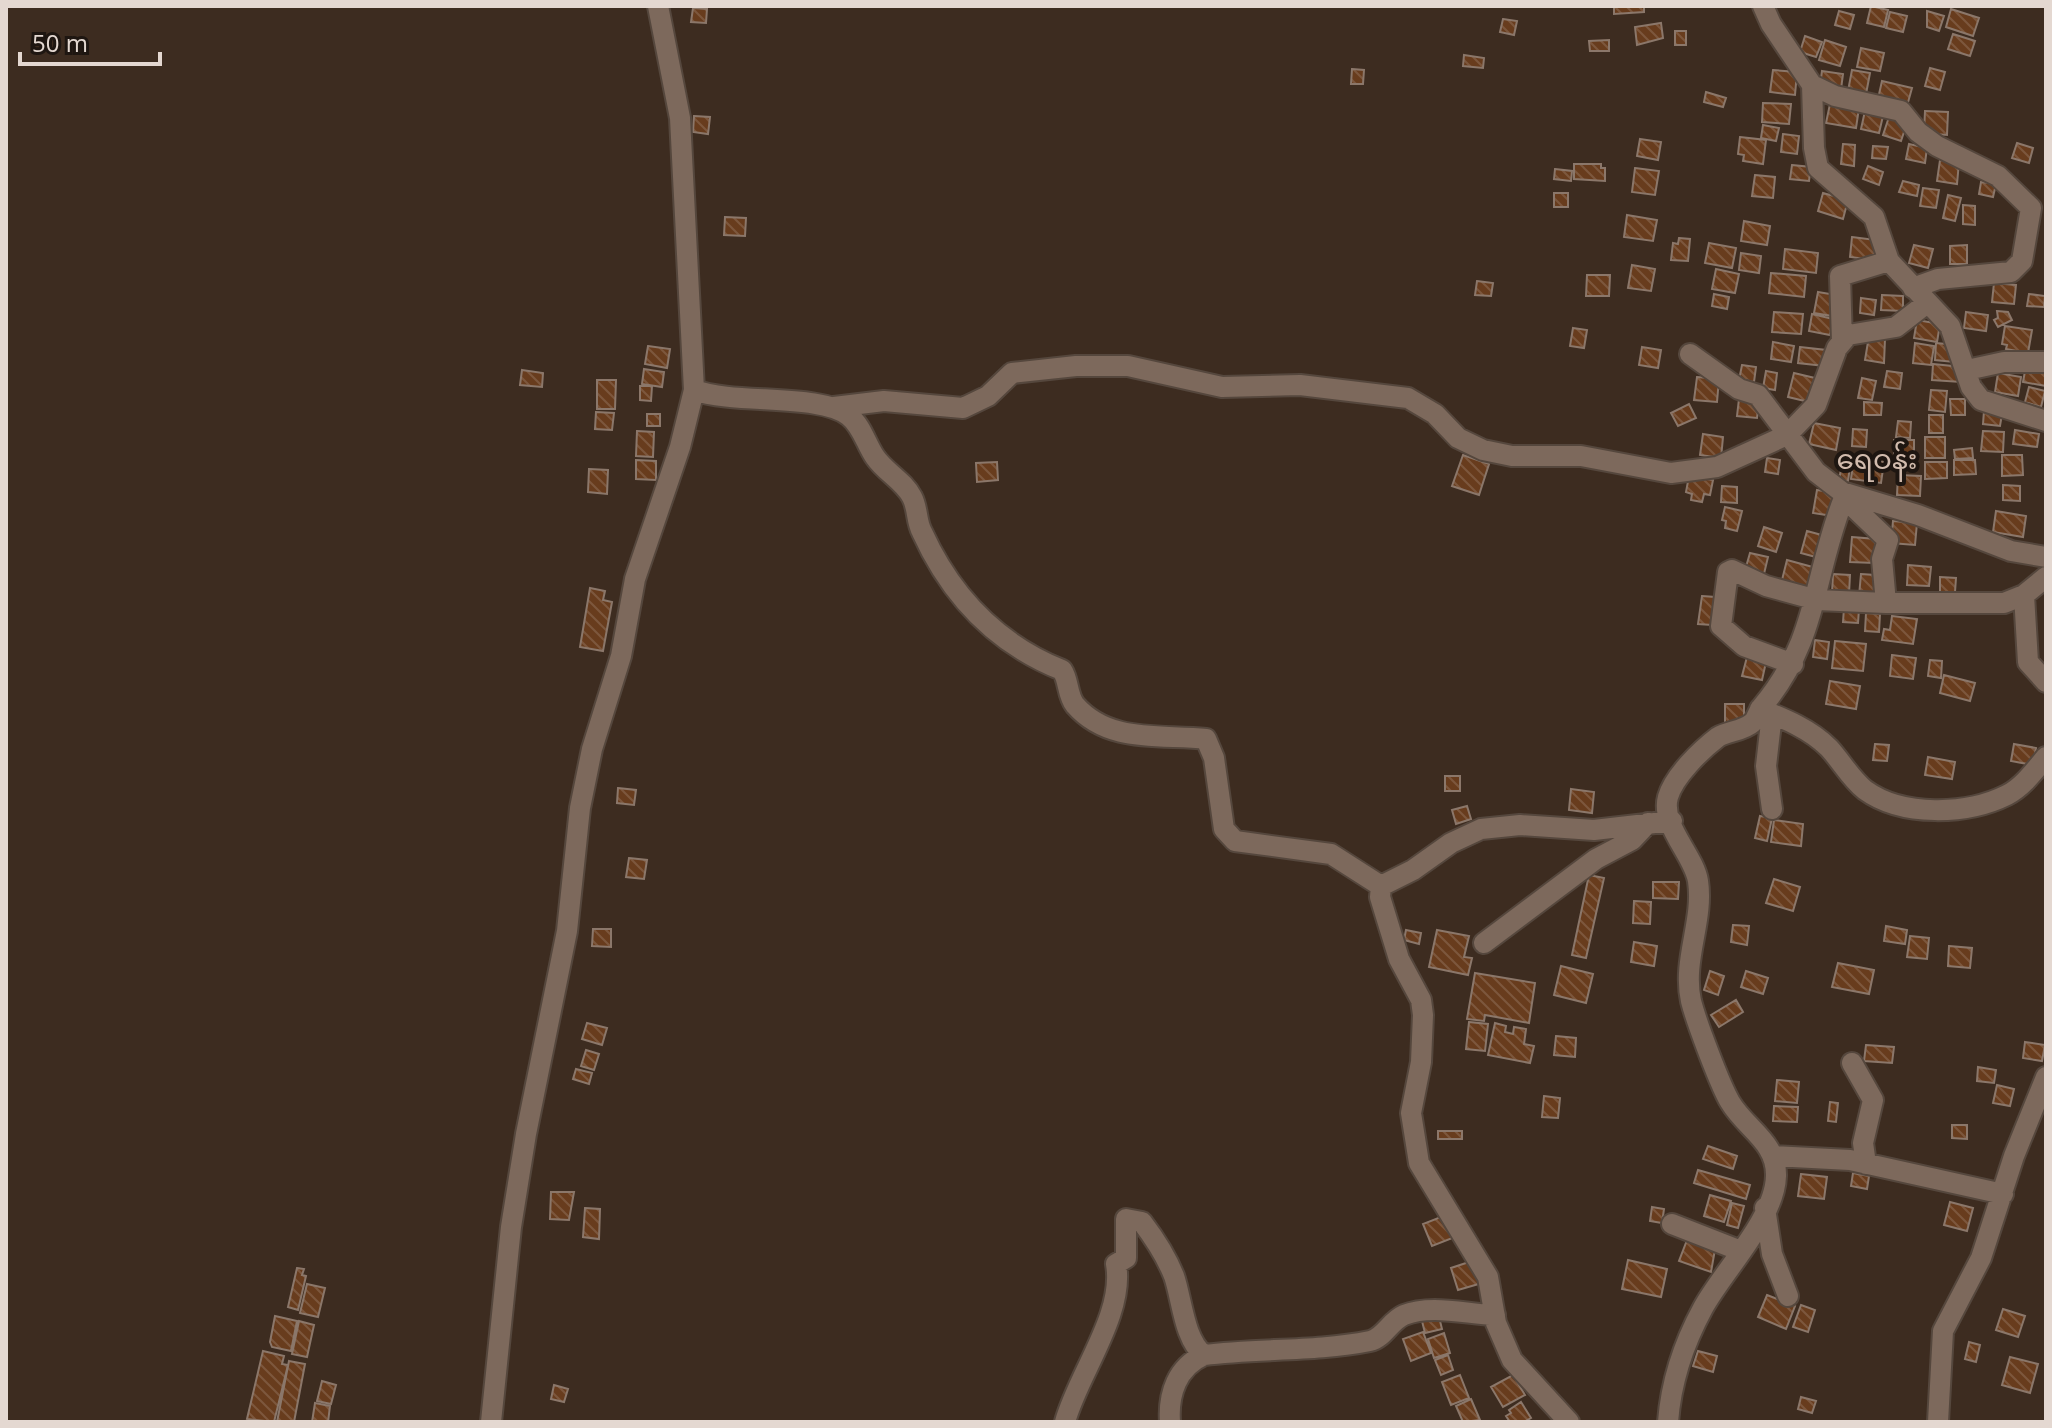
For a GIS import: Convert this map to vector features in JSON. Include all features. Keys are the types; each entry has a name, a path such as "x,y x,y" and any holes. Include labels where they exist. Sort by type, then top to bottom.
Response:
{"street":[{"path":"491,1422 511,1227 526,1134 567,931 580,808 592,749 621,656 635,579 680,447 694,390 680,118 658,6"},
{"path":"694,390 715,398 834,407 884,401 963,408 988,396 1012,373 1108,364 1222,387 1300,385 1408,398 1435,414 1458,438 1483,450 1512,456 1581,456 1671,473 1717,467 1787,435 1816,405 1842,342 1848,335 1865,329 1896,327 1938,279 2011,272 2022,261 2031,208 1998,176 1937,146 1918,132 1901,111 1835,96 1812,85 1771,24 1763,6"},
{"path":"1812,85 1814,148 1818,168 1874,217 1889,261 1950,326 1971,387 1981,400 2046,421"},
{"path":"1842,342 1840,276 1889,261"},
{"path":"1690,354 1739,389 1758,395 1816,472 1888,540 1882,559 1886,603"},
{"path":"1967,370 2004,362 2036,359 2046,362"},
{"path":"834,407 850,416 875,457 911,495 925,539 959,597 985,623 1036,660 1062,670 1074,703 1116,731 1138,736 1206,739 1214,758 1224,829 1235,841 1331,854 1381,886"},
{"path":"1843,495 1918,515 2011,551 2046,557"},
{"path":"1668,1422 1677,1369 1687,1341 1704,1306 1765,1208 1776,1179 1774,1156 1729,1100 1691,1000 1690,970 1700,905 1698,878 1672,821 1668,798 1681,774 1719,737 1752,723 1766,711 1793,664 1817,600 1831,529 1843,495"},
{"path":"1793,664 1744,646 1724,630 1720,622 1724,583 1732,570 1766,586 1817,600 1886,603 2004,603 2024,595 2046,577"},
{"path":"2024,595 2028,662 2046,682"},
{"path":"1766,711 1798,725 1828,746 1865,790 1891,803 1914,809 1947,809 2008,795 2046,757"},
{"path":"1766,711 1766,766 1772,809"},
{"path":"1381,886 1413,870 1451,843 1481,829 1520,825 1594,830 1672,821"},
{"path":"1484,943 1596,859 1632,840 1648,823"},
{"path":"1381,886 1380,897 1399,959 1421,1000 1421,1062 1411,1113 1419,1163 1488,1277 1495,1315 1512,1360 1569,1422"},
{"path":"1852,1063 1873,1100 1862,1150 1866,1164"},
{"path":"1938,1422 1943,1331 1981,1258 2014,1156 2046,1077"},
{"path":"1774,1156 1866,1164 2003,1194"},
{"path":"1765,1208 1772,1254 1788,1296"},
{"path":"1065,1422 1072,1397 1104,1333 1119,1277 1116,1264 1126,1258 1126,1219 1142,1222 1157,1241 1175,1279 1191,1340 1204,1355"},
{"path":"1672,1224 1741,1251"},
{"path":"1170,1422 1169,1406 1178,1376 1193,1360 1204,1355 1311,1350 1365,1342 1377,1339 1402,1316 1430,1309 1495,1315"}],"building":[{"path":"1614,6 1644,6 1644,12 1614,14"},
{"path":"1871,6 1888,10 1884,27 1867,23"},
{"path":"693,8 707,9 706,23 691,22"},
{"path":"1951,9 1979,18 1973,36 1946,27"},
{"path":"1839,11 1854,15 1850,29 1835,25"},
{"path":"1927,11 1944,16 1939,31 1927,27"},
{"path":"1890,12 1907,16 1903,32 1886,28"},
{"path":"1503,19 1517,21 1514,35 1500,32"},
{"path":"1661,23 1663,38 1637,45 1635,27"},
{"path":"1675,31 1686,31 1686,45 1675,45"},
{"path":"1953,34 1975,41 1970,56 1948,49"},
{"path":"1805,36 1822,42 1816,57 1800,52"},
{"path":"1609,40 1609,51 1590,51 1589,41"},
{"path":"1825,40 1846,47 1840,66 1819,60"},
{"path":"1861,48 1884,53 1880,71 1857,67"},
{"path":"1464,55 1484,58 1483,68 1463,66"},
{"path":"1930,68 1945,72 1940,90 1925,86"},
{"path":"1352,69 1364,70 1363,84 1351,84"},
{"path":"1773,70 1797,72 1795,95 1770,92"},
{"path":"1852,70 1870,73 1866,94 1848,91"},
{"path":"1822,71 1843,74 1841,89 1820,86"},
{"path":"1882,81 1912,88 1907,106 1877,103"},
{"path":"1706,92 1726,98 1723,107 1704,102"},
{"path":"1763,103 1791,104 1789,124 1762,122"},
{"path":"1830,104 1859,108 1856,128 1826,123"},
{"path":"1865,111 1883,116 1879,133 1861,129"},
{"path":"1925,111 1948,112 1947,135 1924,133"},
{"path":"694,116 710,117 708,134 693,132"},
{"path":"1889,117 1907,123 1901,141 1883,135"},
{"path":"1763,125 1779,128 1776,141 1761,138"},
{"path":"1783,134 1799,136 1797,154 1781,152"},
{"path":"1740,137 1766,140 1763,164 1743,161 1744,155 1738,154"},
{"path":"1640,139 1661,142 1658,160 1637,156"},
{"path":"2017,143 2033,148 2029,163 2012,158"},
{"path":"1843,144 1855,145 1854,166 1841,164"},
{"path":"1909,144 1927,148 1925,163 1906,159"},
{"path":"1873,146 1888,147 1886,159 1872,158"},
{"path":"1940,160 1959,162 1957,184 1937,181"},
{"path":"1574,164 1601,164 1601,168 1605,168 1605,181 1574,179"},
{"path":"1792,165 1811,167 1809,181 1790,179"},
{"path":"1868,166 1883,172 1879,185 1863,179"},
{"path":"1635,168 1659,171 1655,195 1632,192"},
{"path":"1555,169 1572,171 1571,181 1554,179"},
{"path":"1755,175 1775,177 1773,198 1752,196"},
{"path":"1903,181 1919,185 1917,196 1899,192"},
{"path":"1981,182 1996,184 1993,197 1979,194"},
{"path":"1923,188 1939,190 1936,208 1920,206"},
{"path":"1554,193 1568,193 1568,207 1554,207"},
{"path":"1823,193 1848,200 1843,219 1818,211"},
{"path":"1948,195 1961,198 1955,221 1943,218"},
{"path":"1963,205 1975,206 1975,225 1963,224"},
{"path":"1627,215 1657,220 1653,241 1624,237"},
{"path":"725,217 746,218 745,236 724,235"},
{"path":"1744,221 1770,226 1767,245 1741,241"},
{"path":"1852,237 1876,240 1874,260 1850,257"},
{"path":"1679,238 1690,239 1688,261 1671,260 1673,243 1678,244"},
{"path":"1709,243 1736,248 1732,268 1705,263"},
{"path":"1914,245 1933,249 1928,268 1909,263"},
{"path":"1967,245 1967,264 1950,264 1950,246"},
{"path":"1785,249 1818,253 1816,273 1783,269"},
{"path":"1741,253 1761,256 1759,273 1739,270"},
{"path":"1632,265 1655,269 1651,291 1628,288"},
{"path":"1716,269 1739,274 1735,293 1712,289"},
{"path":"1771,273 1806,276 1804,297 1769,293"},
{"path":"1587,275 1610,275 1609,296 1586,296"},
{"path":"1477,281 1493,283 1491,296 1475,295"},
{"path":"1994,283 2016,285 2014,304 1992,302"},
{"path":"1818,292 1836,295 1832,316 1814,313"},
{"path":"1714,294 1729,297 1727,309 1712,306"},
{"path":"2029,294 2045,296 2044,307 2027,306"},
{"path":"1882,295 1903,296 1903,311 1881,310"},
{"path":"1861,298 1876,300 1874,315 1860,313"},
{"path":"1997,311 2008,312 2012,320 1998,327 1994,320 1998,318"},
{"path":"1774,312 1803,314 1801,334 1772,332"},
{"path":"1966,312 1988,315 1986,331 1964,328"},
{"path":"1812,314 1833,319 1830,335 1809,331"},
{"path":"1917,320 1940,324 1937,342 1914,338"},
{"path":"2005,326 2032,330 2028,353 2006,349 2007,345 2002,344"},
{"path":"1573,328 1587,330 1584,348 1570,346"},
{"path":"1869,336 1885,339 1884,363 1865,360"},
{"path":"1773,342 1794,346 1791,362 1771,359"},
{"path":"1915,343 1934,346 1931,365 1913,363"},
{"path":"1936,343 1956,345 1954,362 1935,360"},
{"path":"648,346 670,349 667,368 645,364"},
{"path":"1642,347 1661,350 1658,368 1639,365"},
{"path":"1800,347 1826,350 1824,366 1798,363"},
{"path":"1933,364 1962,367 1961,382 1932,380"},
{"path":"1742,365 1756,367 1754,382 1739,380"},
{"path":"2026,366 2046,369 2046,386 2023,382"},
{"path":"644,369 664,372 662,387 642,384"},
{"path":"522,370 543,373 542,387 520,385"},
{"path":"1766,371 1777,373 1775,390 1763,388"},
{"path":"1887,371 1902,373 1900,389 1884,387"},
{"path":"1794,373 1815,378 1809,402 1788,397"},
{"path":"1998,373 2021,377 2018,396 1995,392"},
{"path":"1697,377 1719,379 1717,402 1694,400"},
{"path":"1862,378 1876,381 1872,400 1858,398"},
{"path":"597,380 616,380 615,409 597,409"},
{"path":"640,386 652,386 651,401 640,400"},
{"path":"2029,387 2045,391 2041,407 2025,402"},
{"path":"1931,390 1947,391 1945,412 1929,410"},
{"path":"1739,399 1759,402 1757,418 1737,416"},
{"path":"1950,399 1965,399 1965,415 1951,415"},
{"path":"1864,402 1882,403 1881,415 1864,415"},
{"path":"1689,404 1696,418 1678,426 1671,413"},
{"path":"1984,411 2002,414 2000,426 1983,424"},
{"path":"596,412 614,413 612,430 595,429"},
{"path":"647,414 660,414 660,426 647,426"},
{"path":"1929,415 1943,415 1943,433 1929,433"},
{"path":"1898,421 1911,422 1910,438 1896,437"},
{"path":"1814,423 1840,428 1836,450 1809,444"},
{"path":"1853,429 1867,430 1866,447 1852,446"},
{"path":"2015,430 2039,434 2037,447 2013,444"},
{"path":"637,431 654,432 653,457 636,456"},
{"path":"1983,431 2004,432 2003,452 1981,451"},
{"path":"1703,434 1723,437 1721,458 1700,455"},
{"path":"1925,437 1945,437 1945,458 1925,458"},
{"path":"1894,440 1914,440 1914,464 1894,464"},
{"path":"1972,448 1973,458 1955,459 1954,450"},
{"path":"1463,455 1489,464 1479,495 1452,486"},
{"path":"2002,455 2022,455 2023,475 2002,476"},
{"path":"1854,457 1884,462 1881,483 1851,479"},
{"path":"1767,458 1780,460 1778,474 1765,472"},
{"path":"1843,458 1851,459 1848,481 1839,480"},
{"path":"636,460 656,461 656,480 636,479"},
{"path":"1954,460 1975,460 1976,474 1954,475"},
{"path":"997,462 998,480 977,482 976,463"},
{"path":"1925,462 1947,462 1947,478 1925,479"},
{"path":"589,469 608,470 607,494 588,492"},
{"path":"1898,475 1921,476 1920,496 1897,495"},
{"path":"1689,476 1713,480 1710,495 1704,494 1702,502 1691,500 1692,494 1686,492"},
{"path":"2003,485 2020,486 2020,501 2003,500"},
{"path":"1722,486 1737,487 1737,503 1721,502"},
{"path":"1817,490 1837,493 1833,516 1813,513"},
{"path":"1725,507 1742,511 1737,531 1725,528 1726,521 1722,520"},
{"path":"1996,511 2026,516 2023,537 1993,532"},
{"path":"1893,521 1917,523 1915,545 1891,543"},
{"path":"1764,527 1782,533 1776,552 1758,546"},
{"path":"1807,531 1829,537 1823,559 1801,553"},
{"path":"1852,537 1876,539 1874,563 1850,562"},
{"path":"1750,553 1768,557 1763,578 1744,574"},
{"path":"1787,560 1820,569 1814,592 1781,584"},
{"path":"1908,565 1931,567 1929,586 1907,585"},
{"path":"1833,574 1850,575 1849,594 1832,593"},
{"path":"1861,574 1875,575 1874,597 1859,596"},
{"path":"1940,577 1956,578 1955,592 1940,592"},
{"path":"590,588 605,591 603,600 612,602 603,651 580,647"},
{"path":"1702,596 1715,597 1712,625 1698,624"},
{"path":"1844,608 1859,609 1858,623 1843,622"},
{"path":"1866,613 1880,614 1879,632 1865,631"},
{"path":"1892,616 1917,619 1913,644 1882,640 1884,629 1890,630"},
{"path":"1815,640 1829,642 1827,659 1813,657"},
{"path":"1835,641 1866,644 1863,671 1832,668"},
{"path":"1892,655 1916,658 1913,679 1890,676"},
{"path":"1747,657 1766,662 1762,680 1742,676"},
{"path":"1930,660 1942,661 1941,678 1928,676"},
{"path":"1944,675 1975,683 1970,701 1940,693"},
{"path":"1830,681 1860,686 1856,709 1826,704"},
{"path":"1725,704 1744,704 1744,723 1725,723"},
{"path":"1875,744 1889,745 1887,761 1873,760"},
{"path":"2014,744 2036,748 2033,765 2011,761"},
{"path":"1928,757 1955,762 1952,779 1925,775"},
{"path":"1445,776 1460,776 1460,791 1445,791"},
{"path":"618,788 636,790 634,805 617,803"},
{"path":"1571,789 1594,792 1592,813 1569,810"},
{"path":"1467,806 1471,819 1456,824 1452,810"},
{"path":"1760,816 1772,818 1767,841 1755,838"},
{"path":"1774,820 1803,824 1801,846 1771,842"},
{"path":"629,858 647,860 644,879 626,877"},
{"path":"1589,875 1604,878 1586,958 1572,955"},
{"path":"1774,879 1800,887 1793,911 1766,903"},
{"path":"1653,882 1679,882 1678,899 1653,898"},
{"path":"1634,901 1651,902 1650,924 1633,923"},
{"path":"1733,925 1749,926 1747,945 1731,942"},
{"path":"1886,926 1907,930 1905,944 1884,941"},
{"path":"593,929 611,929 611,947 592,946"},
{"path":"1406,930 1421,933 1419,944 1404,940"},
{"path":"1437,930 1469,936 1464,957 1472,958 1468,975 1429,967"},
{"path":"1910,936 1929,938 1927,959 1907,957"},
{"path":"1634,942 1657,946 1654,966 1631,962"},
{"path":"1949,946 1972,948 1970,968 1948,966"},
{"path":"1838,963 1874,970 1869,994 1832,987"},
{"path":"1561,966 1593,974 1586,1003 1554,995"},
{"path":"1710,971 1724,976 1718,995 1704,990"},
{"path":"1746,971 1768,978 1763,994 1741,987"},
{"path":"1475,973 1535,983 1529,1023 1485,1015 1484,1021 1467,1019"},
{"path":"1736,1000 1743,1012 1719,1027 1711,1015"},
{"path":"1469,1022 1488,1024 1485,1051 1466,1049"},
{"path":"587,1023 607,1028 602,1045 582,1039"},
{"path":"1495,1023 1506,1026 1505,1032 1513,1034 1514,1027 1526,1029 1524,1044 1534,1046 1530,1063 1488,1055"},
{"path":"1556,1036 1576,1038 1575,1057 1554,1055"},
{"path":"2025,1042 2045,1045 2042,1061 2023,1058"},
{"path":"1866,1045 1894,1047 1892,1063 1864,1061"},
{"path":"586,1050 599,1054 594,1070 581,1066"},
{"path":"1978,1067 1996,1070 1994,1083 1977,1081"},
{"path":"576,1069 592,1073 589,1084 573,1079"},
{"path":"1777,1080 1799,1082 1797,1103 1775,1101"},
{"path":"1997,1085 2014,1089 2010,1106 1993,1103"},
{"path":"1544,1096 1560,1098 1558,1118 1542,1117"},
{"path":"1830,1102 1838,1103 1836,1122 1828,1121"},
{"path":"1774,1106 1798,1107 1797,1122 1773,1121"},
{"path":"1952,1125 1967,1125 1967,1139 1952,1138"},
{"path":"1438,1131 1462,1131 1462,1139 1438,1139"},
{"path":"1708,1146 1737,1156 1733,1169 1703,1159"},
{"path":"1698,1170 1750,1185 1746,1199 1694,1183"},
{"path":"1853,1173 1869,1176 1867,1189 1851,1186"},
{"path":"1801,1174 1827,1177 1824,1199 1798,1196"},
{"path":"551,1192 574,1192 569,1220 550,1219"},
{"path":"1710,1195 1731,1201 1724,1222 1704,1216"},
{"path":"1950,1202 1973,1208 1967,1231 1944,1225"},
{"path":"1732,1203 1744,1206 1738,1228 1727,1225"},
{"path":"1652,1207 1664,1209 1662,1223 1650,1221"},
{"path":"585,1208 600,1209 599,1239 583,1237"},
{"path":"1446,1215 1455,1237 1432,1246 1423,1224"},
{"path":"1689,1235 1716,1244 1711,1272 1679,1261"},
{"path":"1475,1260 1482,1283 1458,1290 1451,1268"},
{"path":"1628,1260 1667,1269 1661,1297 1622,1289"},
{"path":"297,1268 304,1269 302,1275 306,1276 298,1310 288,1307"},
{"path":"307,1284 325,1288 318,1317 300,1313"},
{"path":"1767,1295 1795,1306 1786,1329 1758,1317"},
{"path":"1801,1305 1815,1310 1808,1332 1793,1327"},
{"path":"2003,1309 2025,1316 2018,1337 1996,1330"},
{"path":"275,1316 297,1321 291,1351 272,1347 270,1342"},
{"path":"1439,1317 1442,1329 1425,1333 1422,1321"},
{"path":"299,1321 314,1325 307,1357 292,1354"},
{"path":"1423,1332 1431,1353 1411,1361 1403,1339"},
{"path":"1444,1333 1450,1353 1434,1358 1428,1339"},
{"path":"1969,1342 1980,1345 1976,1362 1965,1359"},
{"path":"263,1351 284,1356 282,1364 288,1365 274,1422 247,1419"},
{"path":"1698,1351 1717,1356 1713,1372 1693,1366"},
{"path":"1448,1355 1453,1370 1441,1375 1435,1360"},
{"path":"2010,1357 2038,1364 2030,1393 2002,1385"},
{"path":"289,1361 305,1364 294,1422 277,1422"},
{"path":"1460,1375 1469,1398 1451,1405 1442,1382"},
{"path":"1513,1375 1525,1395 1503,1407 1491,1387"},
{"path":"322,1381 336,1385 331,1404 317,1401"},
{"path":"554,1385 568,1389 564,1402 551,1399"},
{"path":"1801,1397 1816,1401 1812,1413 1798,1409"},
{"path":"1471,1399 1480,1420 1463,1422 1456,1406"},
{"path":"1521,1402 1531,1418 1524,1422 1510,1422 1506,1416 1511,1413 1509,1410"},
{"path":"315,1403 330,1406 328,1422 312,1422"}],"district":[{"name":"ရေဝန်း","path":"1877,459"}]}
